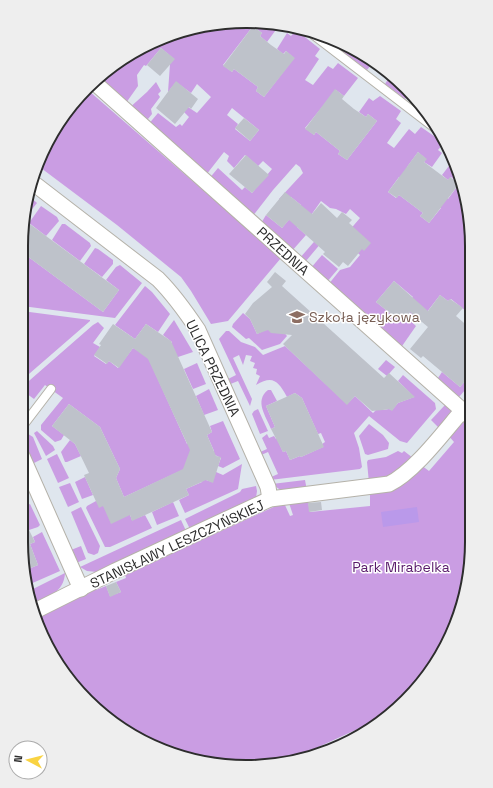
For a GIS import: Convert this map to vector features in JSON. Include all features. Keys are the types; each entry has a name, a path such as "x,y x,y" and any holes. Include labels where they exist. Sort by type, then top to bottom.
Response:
{"street":[{"name":"PRZEDNIA","path":"98,86 465,413"},
{"name":"ULICA PRZEDNIA","path":"37,186 158,279 168,289 189,316 198,330 268,487 270,499"},
{"name":"STANISŁAWY LESZCZYŃSKIEJ","path":"39,609 115,571 270,499 389,484 399,479 415,465 465,417"},
{"path":"28,470 81,589"}],"lane":[{"path":"323,42 425,120"},
{"path":"28,419 51,389"}],"green space":[{"path":"232,28 251,28 223,65 232,72 234,69 258,87 256,91 264,97 294,58 286,51 283,54 277,49 287,33 291,36 294,33 302,35 320,49 315,56 319,59 305,80 313,85 328,66 333,69 338,63 358,78 344,96 336,90 305,128 314,135 316,132 340,151 338,154 347,160 377,121 368,114 366,117 359,112 369,98 373,101 380,96 401,111 396,119 401,123 387,143 394,148 409,129 415,134 421,127 436,138 441,147 438,150 442,153 432,167 424,162 426,159 418,152 401,178 399,177 388,192 396,198 399,195 423,213 420,216 429,223 441,208 439,207 446,197 448,199 457,187 465,232 465,310 451,299 448,301 440,295 420,321 404,308 413,297 394,281 376,302 401,322 406,317 416,326 400,349 328,285 340,270 350,267 360,255 342,239 360,218 350,209 346,214 330,208 321,201 309,218 297,227 306,235 291,252 260,225 266,215 282,228 301,205 291,197 286,204 279,199 303,173 300,167 296,164 252,217 208,180 218,168 242,190 245,187 252,193 272,169 263,161 258,166 245,155 234,168 227,161 229,156 224,152 206,175 147,126 158,113 176,127 180,124 182,126 189,117 184,112 188,107 197,113 211,97 197,84 191,93 176,82 168,92 170,64 174,59 161,48 146,66 144,65 137,75 138,86 126,103 100,84 113,73 137,57 163,45 190,35","holes":["232,108 259,130 250,141 235,129 238,124 227,115"]},
{"path":"256,28 276,30 267,42 260,36 262,33"},
{"path":"340,49 356,57 370,66 367,70"},
{"path":"388,79 406,97 405,99 385,84"},
{"path":"156,82 161,91 158,94 160,97 151,109 152,114 144,124 127,110"},
{"path":"91,93 281,258 228,321 211,324 181,277 117,225 43,169 57,137 73,113"},
{"path":"449,166 454,180 451,177 448,180 442,175"},
{"path":"33,199 37,203 31,210"},
{"path":"41,206 57,217 59,221 46,236 29,222"},
{"path":"62,224 65,224 90,243 91,246 80,261 52,240"},
{"path":"320,235 327,236 305,264 299,259"},
{"path":"95,248 113,260 113,264 102,277 84,264"},
{"path":"322,255 338,269 326,283 310,269"},
{"path":"28,257 103,312 119,290 106,280 116,267 120,265 142,283 115,318 28,307"},
{"path":"145,286 152,292 170,314 158,332 146,324 135,339 115,325"},
{"path":"28,312 90,321 28,375"},
{"path":"243,313 250,319 257,334 267,329 281,329 287,336 280,344 262,350 249,338 246,339 232,327"},
{"path":"174,320 193,352 178,357 166,352 172,342 163,335"},
{"path":"98,322 104,328 93,343 100,347 94,356 106,364 109,361 118,368 133,348 147,355 187,444 194,442 183,471 124,497 116,478 120,469 100,427 69,404 52,426 64,435 61,440 55,442 41,430 41,425 63,398 45,385 34,399 28,395 28,382"},
{"path":"226,331 229,331 241,342 255,347 263,355 285,346 347,404 355,396 373,413 376,410 392,410 398,403 414,397 398,381 403,375 435,403 436,409 407,443 400,441 369,416 354,433 359,448 362,467 360,469 270,480 269,478 278,474 268,452 259,456 258,453 267,449 262,438 267,434 269,438 274,436 277,439 283,452 286,451 290,460 300,456 301,457 323,447 322,444 325,442 321,433 318,434 302,398 295,393 287,397 281,387 271,380 267,380 256,385 260,376 256,374 257,369 253,368 255,363 250,361 252,356 246,355 243,365 239,355 233,358 252,399 250,406 238,381 228,385 226,380 236,375 219,339"},
{"path":"386,360 395,367 387,376 378,369"},
{"path":"197,363 206,384 193,389 184,369"},
{"path":"442,372 460,387 465,381 465,390 459,397 438,378"},
{"path":"209,389 218,410 204,415 196,396"},
{"path":"268,390 271,390 277,401 266,406 275,427 271,429 261,404 264,394"},
{"path":"445,405 454,412 439,428 431,420"},
{"path":"258,409 268,431 260,434 252,414"},
{"path":"223,421 240,459 223,468 218,466 221,458 213,454 214,451 207,435 212,432 210,426"},
{"name":"Park Mirabelka","path":"460,422 465,422 465,556 458,598 436,651 420,675 391,706 362,727 313,749 289,756 261,760 232,760 190,753 137,731 113,715 82,686 57,651 40,613 95,588 96,590 106,586 110,596 121,592 116,582 126,578 125,575 284,503 290,516 293,515 289,503 308,501 310,512 370,506 370,494 421,465 429,471 454,442 448,435"},
{"path":"369,424 383,435 389,443 388,449 368,455 365,454 359,436"},
{"path":"37,431 53,446 55,450 46,456 34,433"},
{"path":"28,434 33,437 42,459 32,464 28,457"},
{"path":"70,440 75,444 81,456 65,462 61,452"},
{"path":"398,451 402,453 404,451 413,458 394,476 369,483 368,460 386,457"},
{"path":"57,454 69,478 58,483 47,459"},
{"path":"242,464 238,489 185,513 179,500 189,495 186,489 202,482 203,479 212,482 216,472 223,475"},
{"path":"85,477 93,495 82,499 75,482"},
{"path":"305,480 307,491 282,491 272,484"},
{"path":"70,483 79,502 68,507 59,487"},
{"path":"256,486 256,498 191,531 185,519 240,492 242,489"},
{"path":"96,501 103,506 130,515 132,520 145,515 152,528 110,547 105,547 86,508"},
{"path":"173,502 179,516 157,525 152,512"},
{"path":"30,504 40,525 29,530 28,528 28,505"},
{"path":"81,507 100,546 98,553 94,555 88,553 71,512"},
{"path":"181,520 187,533 97,572 87,571 80,567"},
{"path":"42,532 60,571 32,583 30,568 38,565 30,544 35,542 33,537"},
{"path":"81,546 86,559 76,563 71,550"},
{"path":"65,573 62,585 49,597 37,603 33,589"}],"shaded area":[{"path":"417,507 419,522 383,527 381,512"}],"building":[{"path":"252,28 256,28 262,33 260,36 284,54 286,51 295,58 264,97 256,91 258,87 234,69 232,72 223,66"},
{"path":"161,48 175,59 160,76 147,65"},
{"path":"176,81 198,99 191,109 189,107 175,124 156,108"},
{"path":"335,89 344,96 342,99 354,109 366,117 368,114 377,121 347,160 338,154 340,151 316,132 314,135 305,129"},
{"path":"244,118 259,130 250,141 235,128"},
{"path":"418,152 427,159 424,162 448,180 450,177 455,181 457,187 429,223 420,216 423,213 399,195 397,198 388,192"},
{"path":"246,155 269,175 252,193 229,174"},
{"path":"285,192 312,214 321,203 337,218 342,212 352,220 349,223 371,243 364,251 362,249 348,266 343,262 339,267 323,254 325,252 289,220 282,228 266,215"},
{"path":"29,224 119,290 103,312 28,257"},
{"path":"275,272 286,281 282,286 384,378 389,373 415,397 398,403 392,411 389,409 372,411 355,396 347,405 283,344 292,335 271,333 268,330 257,334 250,319 245,314 253,303 272,287 267,282"},
{"path":"394,281 428,311 440,295 448,301 450,299 463,308 456,316 465,324 465,381 460,387 423,356 421,358 410,349 428,327 410,312 401,322 376,302"},
{"path":"113,324 135,339 146,324 171,341 212,432 207,435 216,456 221,457 213,483 206,480 186,489 189,495 132,521 130,515 111,524 103,506 99,508 84,475 89,473 75,444 52,426 69,404 100,427 120,469 116,478 124,497 183,469 190,450 148,359 133,348 119,368 109,361 107,364 94,355 101,345 99,344"},
{"path":"295,393 302,398 324,447 290,460 286,451 283,452 271,429 275,427 266,406"},
{"path":"321,502 322,510 309,512 308,503"},
{"path":"28,528 35,542 30,544 38,565 30,568 28,556"},
{"path":"116,582 121,592 110,597 106,586"}],"place":[{"name":"Szkoła językowa","path":"297,317"}]}
